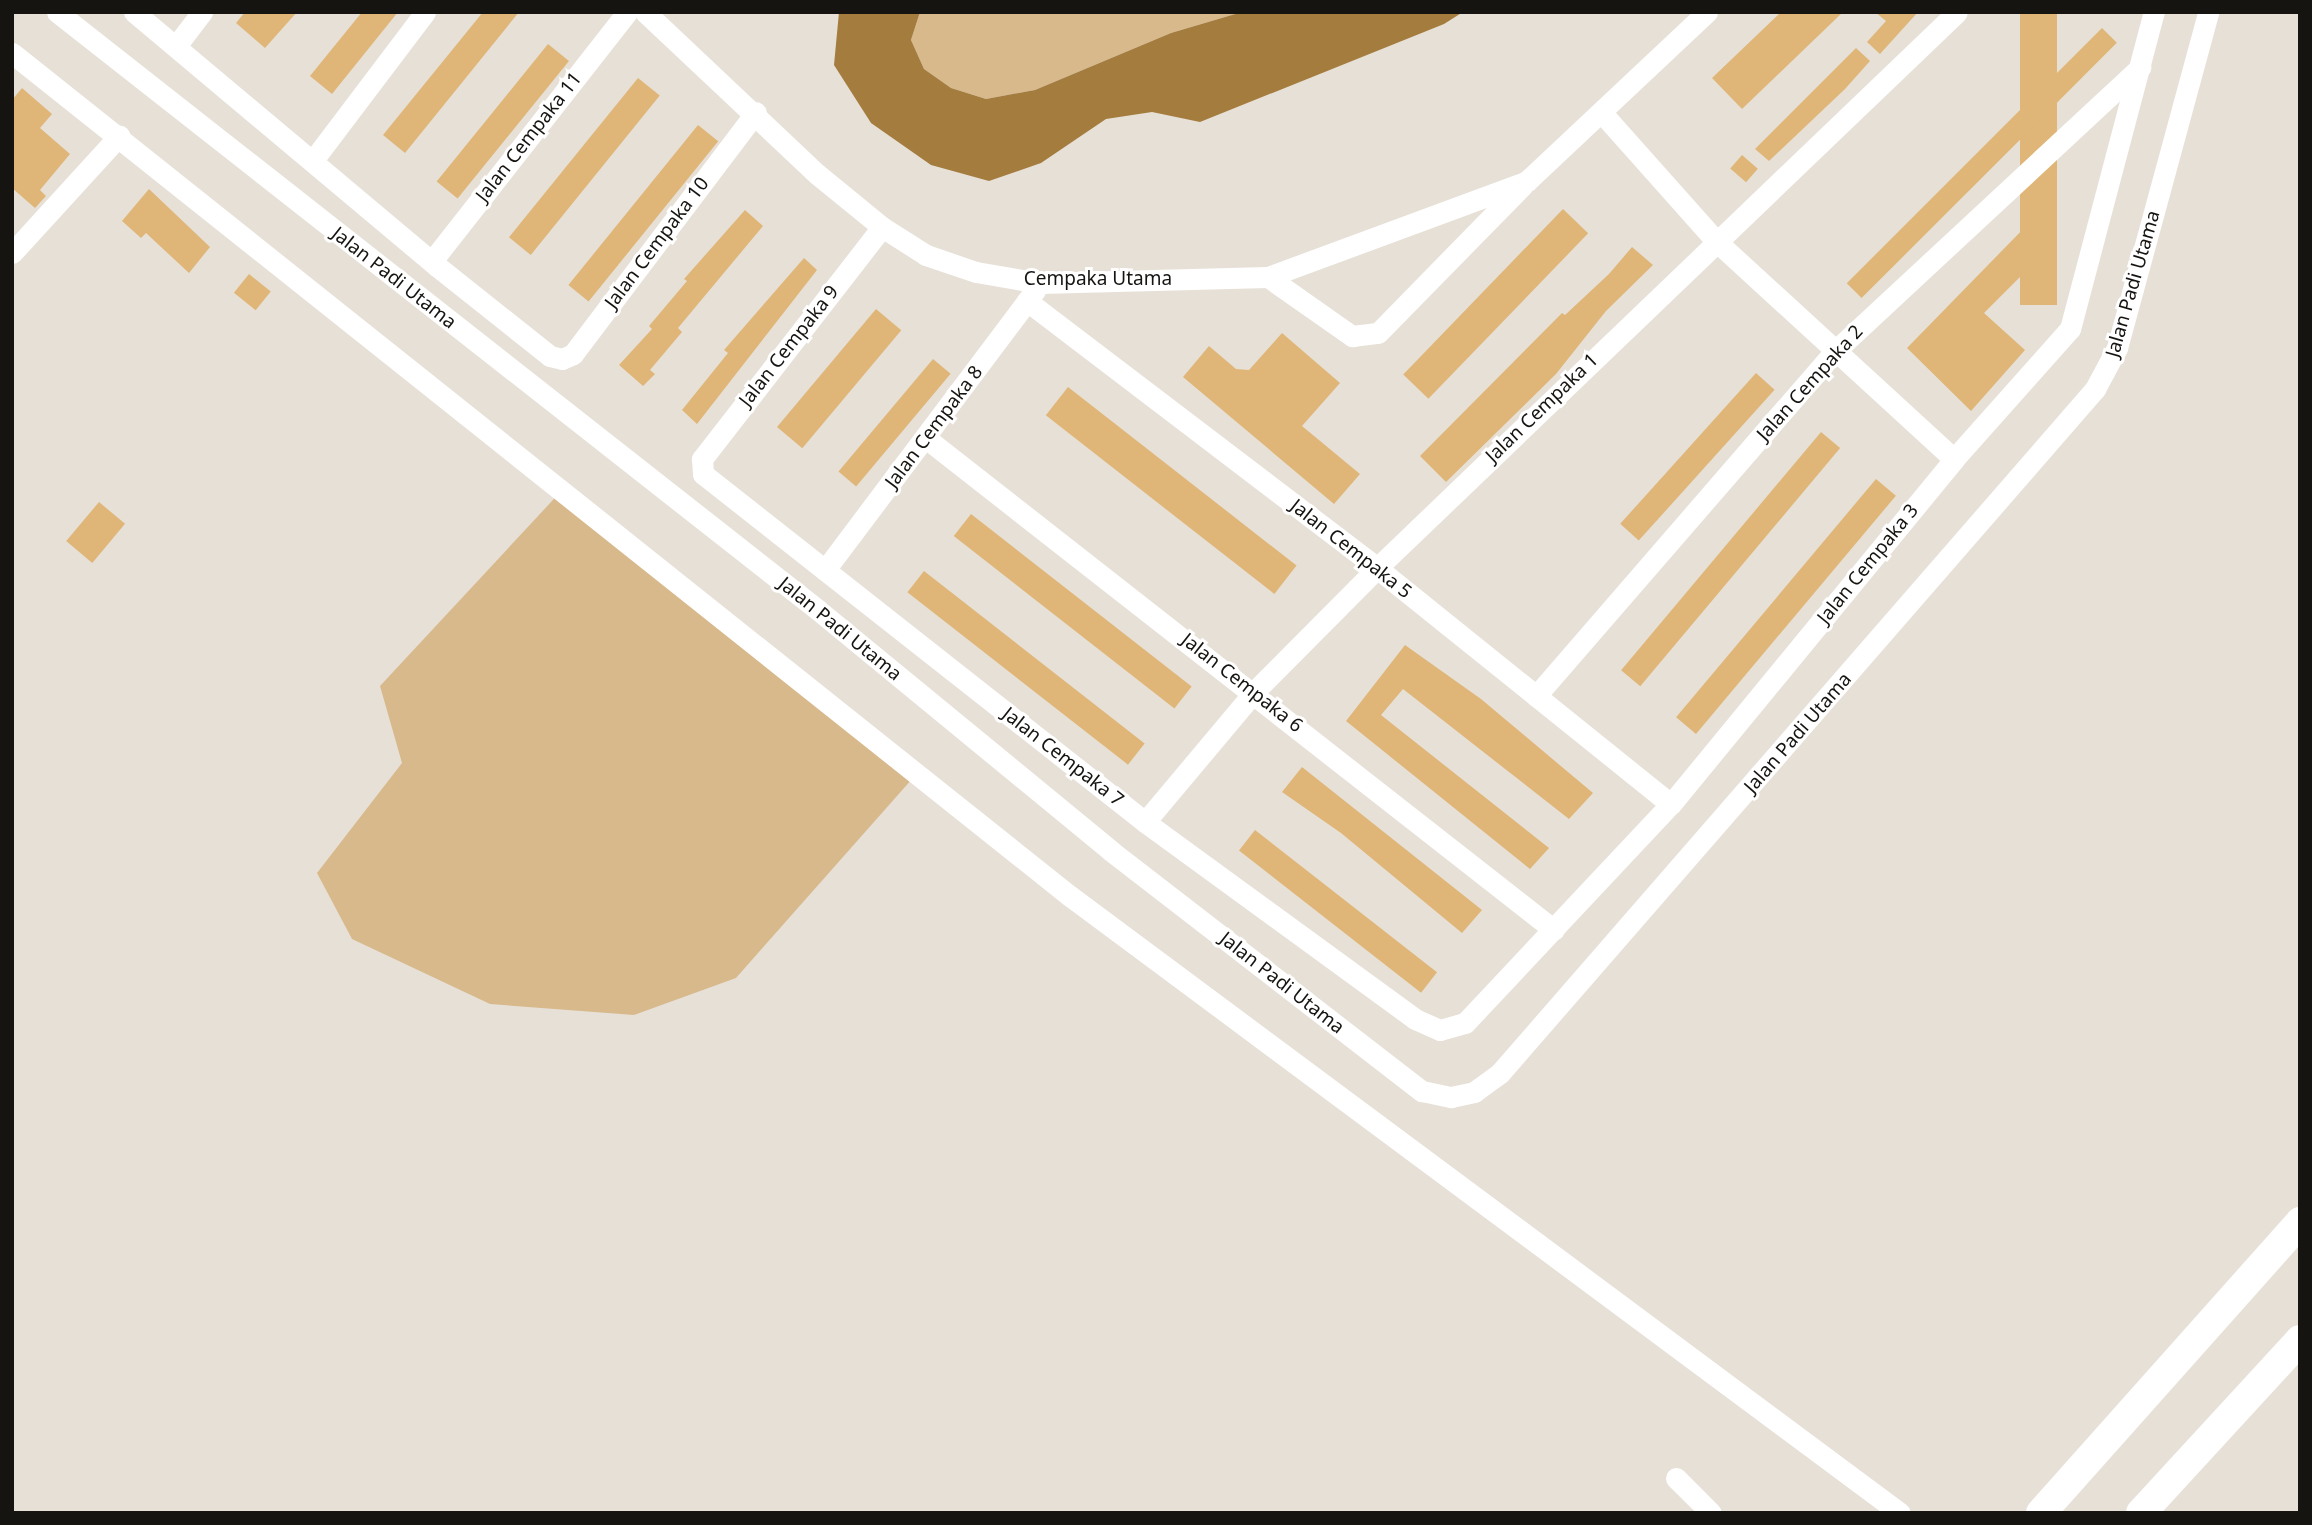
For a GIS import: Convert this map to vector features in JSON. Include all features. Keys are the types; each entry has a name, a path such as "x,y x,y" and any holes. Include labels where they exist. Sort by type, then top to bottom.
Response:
{"street":[{"name":"Jalan Padi Utama","path":"57,12 818,610 1111,851 1422,1091 1451,1097 1474,1092 1500,1073 2095,389 2117,348 2208,12"},
{"path":"134,12 314,159 432,261"},
{"path":"176,46 202,12"},
{"path":"314,159 425,12"},
{"name":"Jalan Cempaka 11","path":"432,261 627,12"},
{"name":"Cempaka Utama","path":"645,12 756,112 817,174 881,227 926,255 951,264 1040,283 1268,278 1527,181 1707,12"},
{"name":"Jalan Cempaka 1","path":"1145,822 1254,692 1377,568 1957,12"},
{"name":"Jalan Cempaka 3","path":"1440,1030 1465,1023 1671,804 1954,458 2070,329 2154,12"},
{"path":"12,53 1070,896 1900,1513"},
{"name":"Jalan Cempaka 2","path":"1536,696 1835,351 2141,67"},
{"name":"Jalan Cempaka 10","path":"432,261 550,356 562,359 573,354 756,112"},
{"path":"1602,113 1716,241 1954,458"},
{"path":"12,253 119,136"},
{"path":"1268,278 1352,336 1378,333 1527,181"},
{"name":"Jalan Cempaka 9","path":"700,467 881,227"},
{"name":"Jalan Cempaka 8","path":"825,570 927,439 1040,283"},
{"name":"Jalan Cempaka 5","path":"1027,302 1377,568 1671,804"},
{"name":"Jalan Cempaka 6","path":"927,439 1254,692 1554,930"},
{"name":"Jalan Cempaka 7","path":"700,467 825,570 1145,822 1415,1019 1440,1030"},
{"path":"2040,1513 2300,1222"},
{"path":"2141,1513 2300,1340"},
{"path":"1676,1478 1712,1513"}],"shaded area":[{"path":"839,12 920,12 911,40 924,69 951,88 986,99 1035,90 1171,33 1242,12 1463,12 1444,24 1200,122 1152,112 1106,119 1041,163 989,181 931,165 871,123 834,65"},
{"path":"920,12 1242,12 1171,33 1035,90 986,99 951,88 924,69 911,40"},
{"path":"565,487 920,770 736,978 634,1015 490,1004 352,939 317,873 402,763 380,686"}],"building":[{"path":"245,12 297,12 265,48 236,23"},
{"path":"362,12 398,12 332,94 310,76"},
{"path":"483,12 519,12 405,153 383,135"},
{"path":"1781,12 1843,12 1742,109 1712,78"},
{"path":"1875,12 1918,12 1880,54 1867,42 1886,21"},
{"path":"2020,12 2057,12 2057,305 2020,305"},
{"path":"2102,28 2117,43 1862,298 1847,283"},
{"path":"548,44 569,61 458,199 437,182"},
{"path":"1856,48 1870,61 1845,89 1769,161 1755,149"},
{"path":"638,78 660,96 531,255 509,237"},
{"path":"22,88 52,114 40,128 70,154 40,190 46,196 35,208 12,188 12,100"},
{"path":"698,125 718,141 589,301 568,285"},
{"path":"1742,155 1758,169 1746,182 1730,169"},
{"path":"149,189 210,247 189,273 146,233 141,238 122,221"},
{"path":"1563,209 1588,233 1428,399 1403,374"},
{"path":"745,210 763,226 678,328 682,332 650,370 655,374 643,386 619,365 652,329 649,326 687,281 684,279"},
{"path":"2030,222 2053,244 1984,313 2025,350 1971,411 1907,348"},
{"path":"1632,247 1653,265 1606,311 1556,374 1446,482 1420,456 1562,313 1565,315 1609,274"},
{"path":"804,258 817,270 697,424 682,410 728,353 724,350"},
{"path":"249,274 271,292 256,310 234,293"},
{"path":"876,309 901,330 802,448 777,427"},
{"path":"1282,333 1340,383 1302,426 1360,474 1334,504 1183,377 1209,346 1236,369 1249,370"},
{"path":"933,359 951,374 856,486 839,472"},
{"path":"1756,373 1775,390 1639,541 1620,524"},
{"path":"1068,387 1297,566 1274,594 1046,415"},
{"path":"1821,432 1840,448 1640,686 1621,670"},
{"path":"1876,479 1896,496 1696,734 1676,717"},
{"path":"99,502 125,524 92,563 66,541"},
{"path":"971,514 1192,686 1174,708 954,536"},
{"path":"924,571 1145,743 1128,765 907,592"},
{"path":"1405,645 1481,699 1593,793 1569,819 1403,689 1381,715 1549,848 1530,869 1346,721"},
{"path":"1302,767 1482,910 1462,933 1341,833 1282,792"},
{"path":"1255,830 1437,972 1421,993 1239,850"}]}
